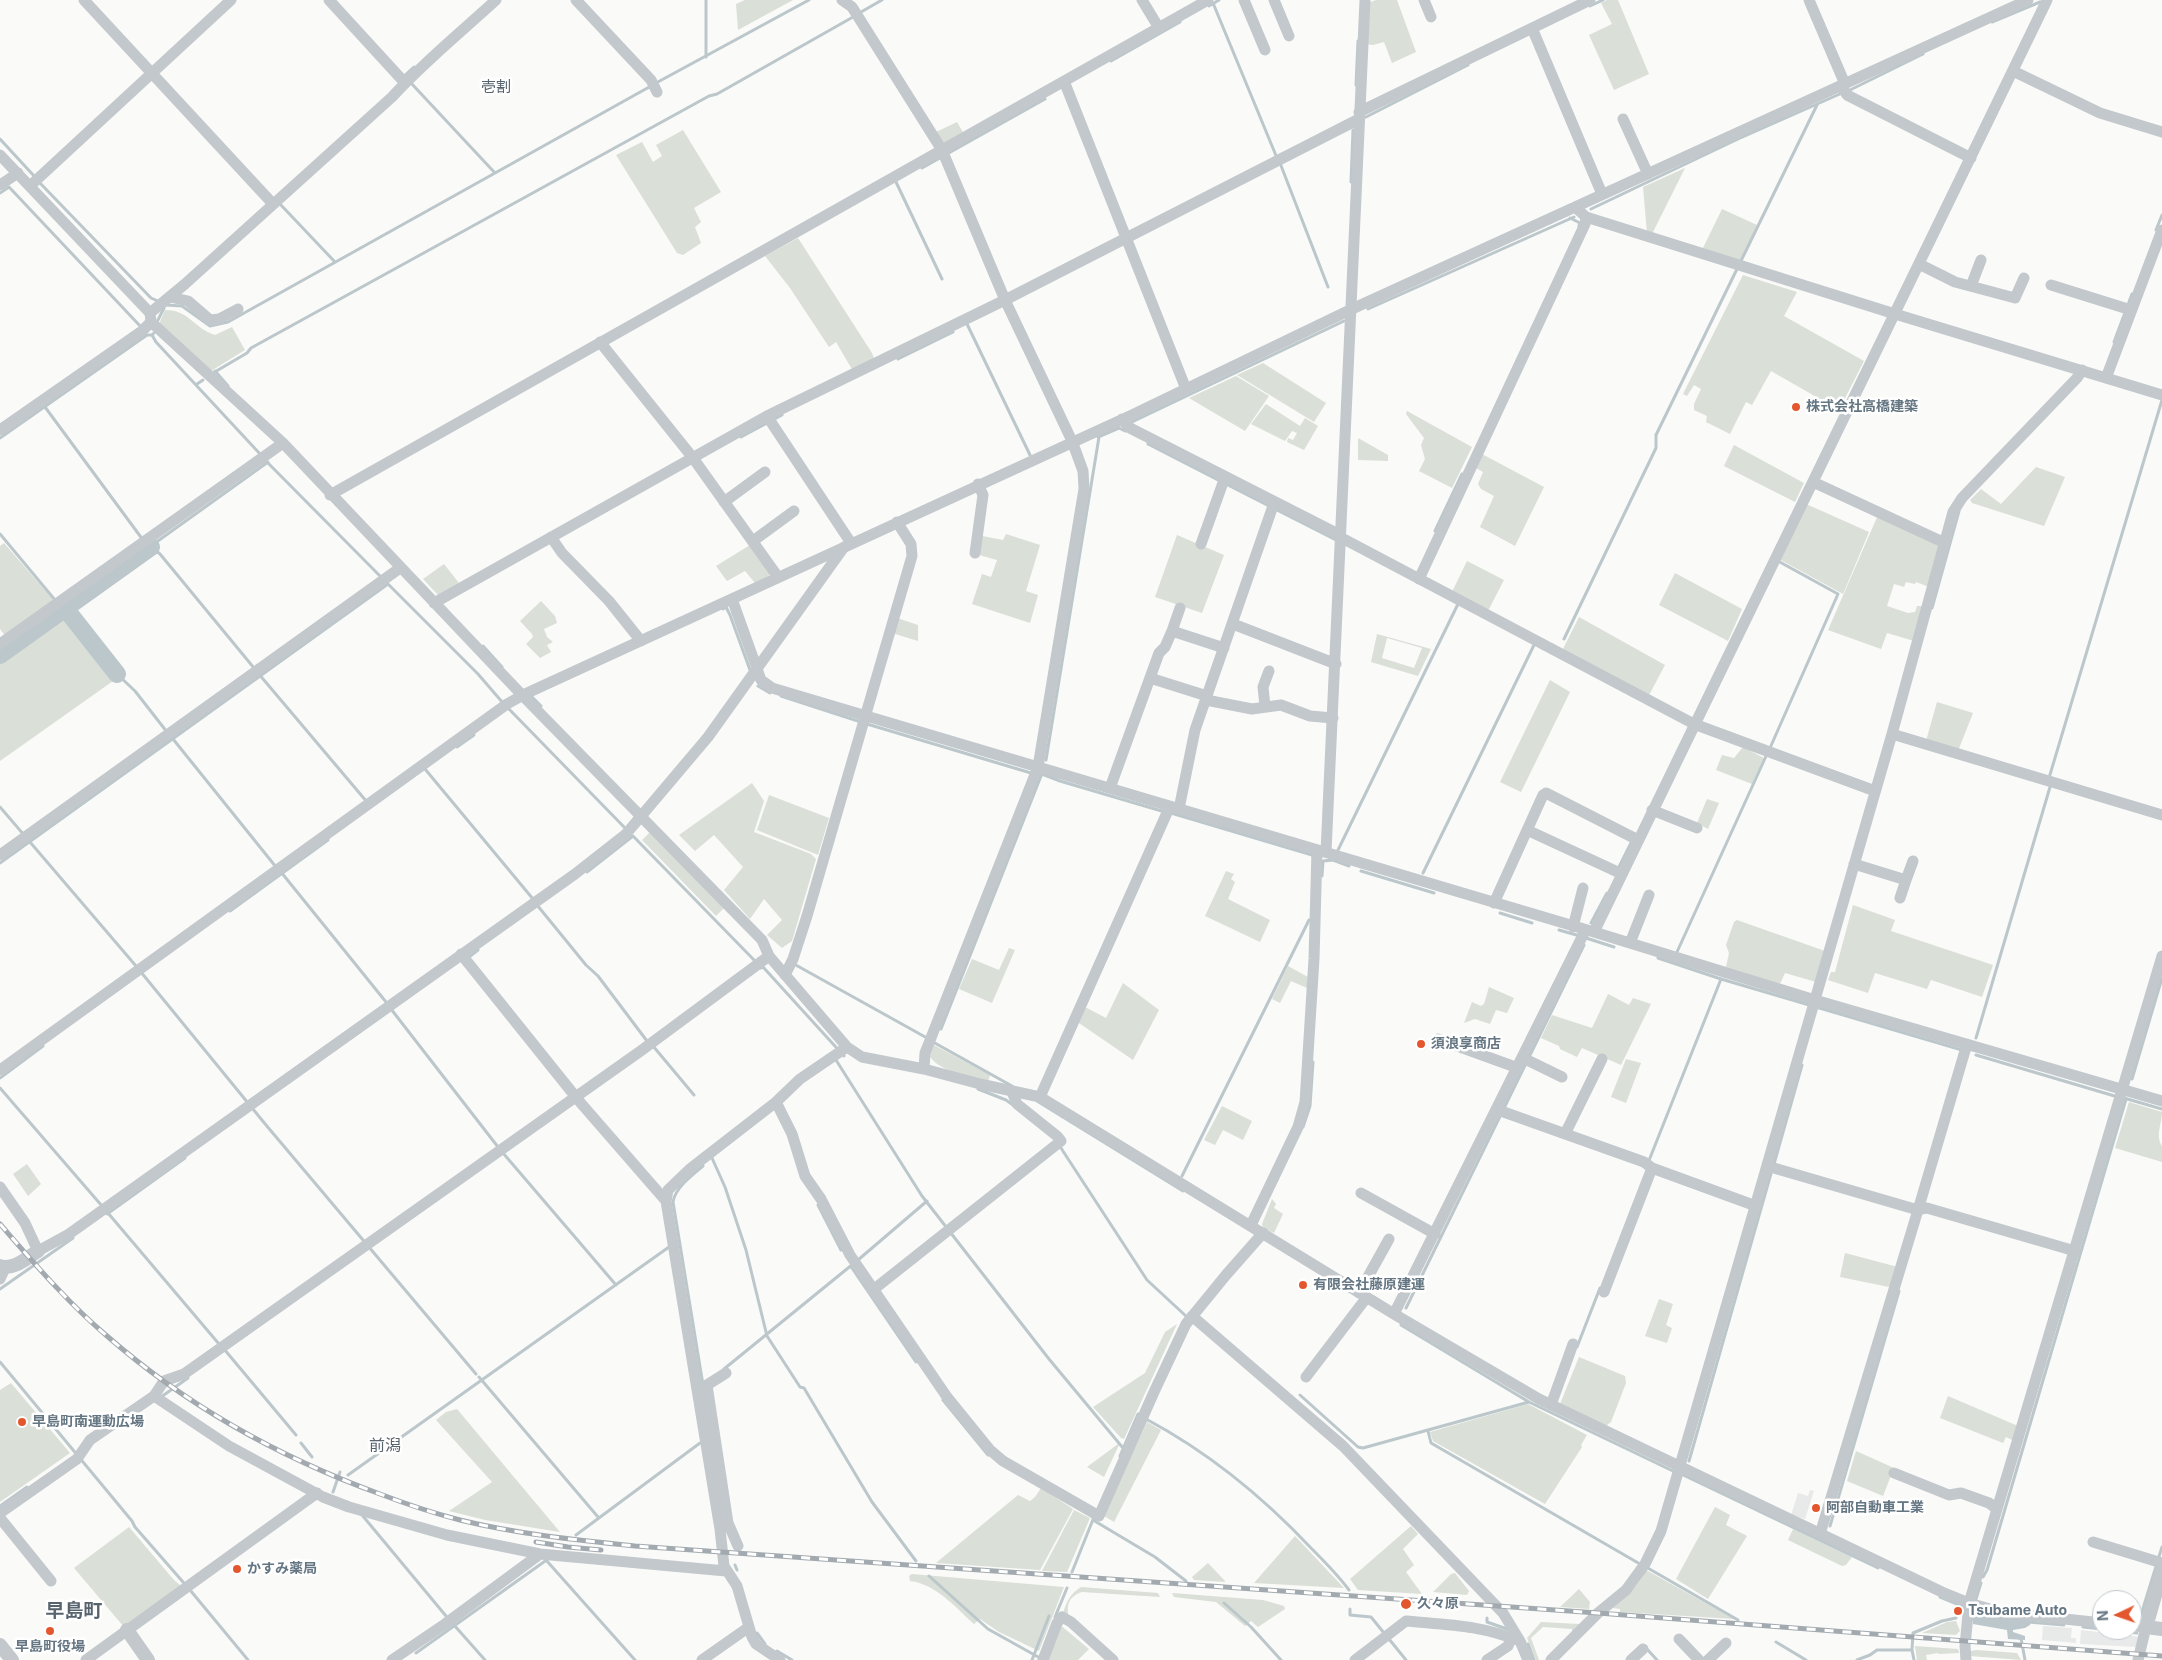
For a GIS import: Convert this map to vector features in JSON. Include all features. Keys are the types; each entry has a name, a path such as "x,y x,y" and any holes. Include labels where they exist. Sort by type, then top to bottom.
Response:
{"street":[{"path":"84,0 271,202"},
{"path":"35,181 232,0"},
{"path":"329,0 402,80"},
{"path":"0,430 155,314 271,202 402,80 441,51 496,0"},
{"path":"576,0 655,88"},
{"path":"842,0 852,7 943,154 1007,303 1072,441 1083,471 1084,489 1038,767 925,1053 924,1069"},
{"path":"1142,0 1159,28"},
{"path":"333,493 1066,85 1208,0"},
{"path":"1244,0 1265,50"},
{"path":"1274,0 1289,36"},
{"path":"776,1102 792,1134 805,1176 821,1199 855,1262 946,1397 990,1450 1003,1461 1099,1516 1173,1350 1192,1316 1257,1232 1306,1102 1340,536 1365,0"},
{"path":"1424,0 1431,17"},
{"path":"437,601 551,537 769,420 1007,303 1359,116 1534,32 1590,0"},
{"path":"1809,0 1846,95 1971,158"},
{"path":"0,1070 505,705 526,693 1186,389 1352,309 2028,0"},
{"path":"1394,1314 1501,1111 1520,1063 1586,934 1622,874 1692,723 1813,482 2047,0"},
{"path":"1534,32 1602,194"},
{"path":"2013,71 2100,113 2162,132"},
{"path":"1066,85 1186,389"},
{"path":"1623,119 1648,174"},
{"path":"0,155 18,173 35,181 155,314 333,493 400,568 437,601 526,693 640,816 762,940 762,961"},
{"path":"0,185 18,173"},
{"path":"1575,207 1586,220 1740,265 2162,395"},
{"path":"1415,577 1586,220"},
{"path":"2106,378 2162,230"},
{"path":"1971,286 1981,260"},
{"path":"1919,264 1955,282 2015,298 2024,278"},
{"path":"2051,285 2131,310"},
{"path":"155,314 188,302 210,320 219,319 238,309"},
{"path":"602,344 695,459 778,577"},
{"path":"1551,1660 1598,1613 1626,1590 1644,1566 1661,1531 1756,1206 1771,1168 1814,1004 1892,734 1953,512 1962,498 2077,378 2082,370"},
{"path":"1122,418 1128,428 1225,477 1273,506 1340,536 1692,723 1875,791"},
{"path":"769,420 848,545"},
{"path":"0,644 283,444"},
{"path":"724,502 765,472"},
{"path":"1201,544 1225,477"},
{"path":"1813,482 1945,543"},
{"path":"975,553 983,495 978,484"},
{"path":"1040,1096 1171,810 1221,647 1233,624 1273,506"},
{"path":"753,541 794,512"},
{"path":"790,966 912,556 910,544 897,522"},
{"path":"551,537 562,553 608,601 641,641"},
{"path":"2,1271 69,1234 249,1104 575,874 626,834 708,737 848,545"},
{"path":"0,855 400,568"},
{"path":"732,599 761,680 772,688 864,721 1038,767 1110,788 1171,810 1322,851 1572,927 1586,934 1630,943 1814,1004 1965,1049 2122,1094 2162,1101"},
{"path":"1110,788 1159,653 1165,647 1180,608"},
{"path":"1233,624 1332,663"},
{"path":"1172,631 1221,647"},
{"path":"1265,706 1263,687 1269,671"},
{"path":"1150,678 1242,709 1252,710 1265,706 1286,706 1303,714 1329,717"},
{"path":"1892,734 2162,815"},
{"path":"1494,903 1543,795 1546,794 1638,840"},
{"path":"1652,810 1697,828"},
{"path":"1527,830 1622,874"},
{"path":"1900,898 1913,861"},
{"path":"1854,864 1906,880"},
{"path":"1572,927 1582,888"},
{"path":"1630,943 1649,895"},
{"path":"461,954 577,1098 666,1201"},
{"path":"1966,1660 1965,1646 1969,1603 2162,956"},
{"path":"0,1513 81,1453 90,1440 157,1399 164,1381 184,1374 367,1243 577,1098 762,961 790,966 842,1050 862,1057 924,1069 1012,1092 1040,1096 1257,1232 1394,1314 1551,1405 1679,1472 1820,1534 1969,1603 2000,1612 2092,1622"},
{"path":"1438,1040 1562,1077"},
{"path":"1820,1534 1922,1209 1965,1049"},
{"path":"780,1660 756,1644 749,1628 737,1586 724,1566 724,1524 708,1420 666,1201 668,1190 691,1168 776,1102 800,1079 842,1050"},
{"path":"1565,1134 1602,1058"},
{"path":"873,1290 1061,1141 1017,1104 1012,1092"},
{"path":"1501,1111 1756,1206"},
{"path":"1604,1292 1649,1166"},
{"path":"1771,1168 2075,1251"},
{"path":"0,1187 25,1223 30,1256"},
{"path":"1361,1193 1435,1234"},
{"path":"1306,1377 1363,1295 1389,1239"},
{"path":"1192,1316 1343,1446 1503,1613 1528,1660"},
{"path":"1551,1405 1574,1344"},
{"path":"703,1389 726,1373"},
{"path":"157,1399 229,1446 320,1495 362,1511 447,1535 540,1554 726,1571"},
{"path":"1894,1473 1949,1495 1960,1493 1989,1503 1998,1509"},
{"path":"86,1660 187,1586 320,1495"},
{"path":"0,1518 51,1581"},
{"path":"724,1524 738,1546"},
{"path":"2092,1542 2160,1564 2142,1618"},
{"path":"392,1660 445,1624 540,1554"},
{"path":"1043,1660 1057,1623 1062,1617 1072,1622 1113,1660"},
{"path":"1355,1660 1406,1621 1478,1627 1516,1639"},
{"path":"2142,1627 2162,1629"},
{"path":"702,1660 749,1628"},
{"path":"127,1630 148,1660"},
{"path":"1487,1660 1516,1639"},
{"path":"1679,1639 1698,1660"},
{"path":"2138,1660 2139,1640"},
{"path":"1708,1660 1726,1643"},
{"path":"0,1645 12,1660"},
{"path":"1631,1660 1643,1649"}],"shaded area":[{"path":"745,0 793,0 738,30 736,4"},
{"path":"1376,0 1397,0 1416,52 1392,63 1384,42 1373,45 1366,44 1368,3"},
{"path":"1607,0 1618,0 1649,74 1614,90 1589,35 1612,24 1601,3"},
{"path":"957,122 964,134 944,146 936,132"},
{"path":"683,130 721,192 694,208 701,222 695,227 701,243 683,255 677,253 616,155 642,142 653,162 662,156 656,145"},
{"path":"1685,168 1652,234 1647,233 1643,187"},
{"path":"1722,209 1757,225 1739,262 1702,250"},
{"path":"798,238 872,353 874,358 853,371 836,342 829,347 790,288 765,256"},
{"path":"1743,275 1797,292 1784,316 1864,361 1839,410 1771,371 1752,405 1746,402 1730,434 1706,422 1707,416 1694,410 1694,404 1701,389 1694,385 1687,396 1683,394"},
{"path":"165,310 186,316 201,328 215,335 232,327 245,350 211,371 159,324"},
{"path":"1263,363 1326,403 1314,422 1237,375"},
{"path":"1236,376 1269,396 1245,431 1189,398"},
{"path":"1266,404 1300,426 1305,418 1318,426 1304,450 1287,442 1288,438 1293,440 1297,433 1292,431 1285,441 1251,424"},
{"path":"1407,411 1472,447 1452,488 1419,471 1425,459 1421,445 1424,438 1406,414"},
{"path":"1358,438 1388,455 1388,461 1358,460"},
{"path":"1734,445 1804,483 1795,502 1724,466"},
{"path":"1480,453 1544,487 1515,546 1480,527 1494,496 1481,489 1478,484 1483,472 1474,467"},
{"path":"2036,467 2065,477 2044,526 1972,503 1970,500 1981,489 2001,504"},
{"path":"1806,504 1869,532 1843,594 1779,559"},
{"path":"1878,515 1942,544 1929,587 1916,582 1915,584 1906,582 1904,587 1894,584 1887,606 1908,613 1915,612 1917,606 1924,606 1914,641 1887,633 1881,649 1828,630"},
{"path":"1006,534 1040,545 1026,591 1038,595 1030,623 972,604 982,574 991,577 997,560 979,555 982,536 1003,540"},
{"path":"1177,535 1224,555 1202,613 1155,597"},
{"path":"4,543 55,602 6,637 0,629 0,546"},
{"path":"750,545 770,571 769,577 755,583 745,571 727,581 716,566"},
{"path":"1467,561 1504,580 1488,611 1452,592"},
{"path":"444,564 459,583 438,595 423,579"},
{"path":"1675,573 1742,609 1728,641 1659,605"},
{"path":"541,601 555,616 557,623 544,629 547,637 553,642 547,645 551,652 540,658 526,644 533,637 520,621"},
{"path":"1579,617 1665,665 1648,697 1562,651"},
{"path":"897,618 918,625 918,641 892,633"},
{"path":"64,620 69,623 113,681 0,761 0,661 56,621"},
{"path":"1377,634 1431,649 1418,676 1371,662","holes":["1387,638 1422,648 1414,668 1382,658"]},
{"path":"1550,680 1570,692 1521,792 1500,782"},
{"path":"1937,702 1973,713 1958,751 1926,741"},
{"path":"1743,747 1764,758 1752,784 1716,770 1722,755 1734,758"},
{"path":"752,783 764,801 754,832 811,854 816,859 792,941 782,948 767,935 782,920 764,899 750,919 724,890 743,867 714,835 695,851 679,835"},
{"path":"769,795 829,818 818,855 757,830"},
{"path":"1707,799 1719,803 1708,829 1697,823"},
{"path":"651,831 725,907 716,916 642,840"},
{"path":"1226,871 1234,874 1231,879 1235,882 1228,899 1270,920 1260,942 1205,916"},
{"path":"1853,905 1895,920 1891,931 1993,965 1982,997 1931,980 1927,989 1875,973 1868,993 1828,980 1831,972 1835,972"},
{"path":"1737,920 1825,951 1816,982 1785,973 1780,984 1726,967 1729,953 1726,945 1734,922"},
{"path":"1009,948 1015,950 992,1003 959,989 972,959 999,970"},
{"path":"1288,966 1308,977 1307,988 1291,981 1280,1003 1272,999"},
{"path":"1123,983 1159,1010 1133,1060 1076,1021 1083,1006 1106,1018"},
{"path":"1489,987 1514,998 1507,1013 1496,1010 1490,1024 1475,1019 1464,1023 1472,1002 1481,1006 1484,1004"},
{"path":"1608,994 1629,1005 1633,998 1651,1004 1621,1065 1582,1048 1577,1057 1541,1038 1552,1015 1592,1028"},
{"path":"932,1044 990,1075 988,1082 942,1067 930,1057"},
{"path":"1626,1059 1641,1063 1626,1103 1611,1097"},
{"path":"2129,1102 2162,1112 2159,1138 2162,1146 2162,1162 2115,1148"},
{"path":"1222,1106 1252,1121 1243,1140 1223,1130 1215,1145 1204,1140"},
{"path":"27,1164 41,1184 28,1196 13,1174"},
{"path":"1272,1199 1276,1204 1274,1208 1283,1214 1274,1233 1263,1228 1262,1224"},
{"path":"1845,1253 1898,1267 1889,1287 1840,1277"},
{"path":"1659,1299 1673,1304 1666,1325 1672,1328 1667,1343 1645,1336"},
{"path":"1177,1324 1124,1439 1121,1438 1093,1407 1145,1373 1165,1332"},
{"path":"1579,1357 1625,1376 1626,1383 1611,1422 1606,1426 1560,1404"},
{"name":"早島町南運動広場","path":"11,1383 70,1453 0,1502 0,1390"},
{"path":"1948,1396 2018,1426 2014,1441 2006,1437 2003,1443 1940,1418"},
{"path":"1528,1404 1587,1435 1581,1445 1582,1447 1545,1504 1433,1441 1430,1432"},
{"path":"457,1409 560,1532 485,1520 449,1511 492,1482 436,1420 446,1412"},
{"path":"1147,1422 1161,1430 1114,1522 1104,1516"},
{"path":"1118,1444 1104,1477 1087,1467"},
{"path":"1856,1451 1894,1468 1883,1496 1847,1481"},
{"path":"1041,1488 1073,1509 1040,1570 936,1563 1018,1495 1030,1501"},
{"path":"1810,1490 1814,1491 1805,1519 1791,1515 1798,1493 1808,1496"},
{"path":"1715,1507 1730,1515 1726,1525 1747,1536 1708,1599 1676,1579"},
{"path":"1074,1510 1090,1518 1067,1572 1042,1571"},
{"path":"1411,1526 1418,1534 1403,1549 1414,1565 1406,1572 1422,1594 1358,1590 1350,1579"},
{"path":"129,1527 181,1586 124,1627 74,1568"},
{"path":"1793,1529 1852,1557 1846,1565 1842,1566 1788,1540"},
{"path":"1295,1536 1344,1588 1254,1583"},
{"path":"1208,1563 1225,1582 1194,1580 1192,1577"},
{"path":"1646,1570 1734,1619 1620,1612 1620,1609 1612,1608 1631,1591"},
{"path":"1455,1573 1469,1591 1467,1595 1433,1592 1451,1574"},
{"path":"912,1574 1064,1587 1039,1651 999,1632 980,1619 974,1624 937,1591 910,1581 909,1576"},
{"path":"1081,1587 1158,1593 1160,1597 1082,1592 1074,1596 1068,1605 1069,1618 1063,1613 1066,1605 1069,1598"},
{"path":"1579,1589 1590,1602 1589,1609 1560,1607"},
{"path":"1172,1593 1263,1600 1284,1606 1285,1609 1258,1627 1251,1621 1245,1626 1216,1602 1174,1597"},
{"path":"1978,1611 2031,1620 2030,1625 2025,1628 2013,1630 2013,1632 2025,1636 2025,1640 2008,1639 2007,1630 1973,1624 1973,1614"},
{"path":"1956,1621 1960,1631 1956,1635 1922,1633 1947,1622"},
{"path":"1541,1622 1579,1624 1580,1626 1572,1632 1572,1629 1543,1627 1531,1638 1539,1660 1536,1660 1527,1638"},
{"path":"1059,1624 1089,1649 1078,1660 1046,1660"},
{"path":"2043,1626 2072,1628 2071,1638 2076,1638 2076,1643 2042,1640"},
{"path":"2081,1630 2092,1631 2092,1640 2139,1640 2137,1647 2080,1644"},
{"path":"1915,1646 1958,1649 1959,1653 1926,1655 1927,1660 1917,1660"},
{"path":"1970,1651 2017,1653 2021,1660 1970,1656"}],"waterway":[{"path":"706,0 706,57"},
{"path":"656,83 809,0"},
{"path":"861,12 882,0"},
{"path":"1209,6 1219,0"},
{"path":"1590,6 1603,0"},
{"path":"1992,22 2040,2"},
{"path":"1213,3 1277,158"},
{"path":"213,373 247,353 251,348 709,96 717,94 853,17"},
{"path":"1111,61 1180,22"},
{"path":"1356,85 1358,41"},
{"path":"1848,91 1923,54"},
{"path":"1366,117 1468,65"},
{"path":"402,78 414,67"},
{"path":"411,83 495,173"},
{"path":"166,305 182,306 210,326 228,322 651,86"},
{"path":"1591,209 1738,139 1842,93"},
{"path":"922,168 1045,99"},
{"path":"1564,639 1656,448 1656,435 1817,105"},
{"path":"1351,182 1353,130"},
{"path":"0,139 35,177"},
{"path":"1280,163 1328,287"},
{"path":"39,182 151,298 160,302"},
{"path":"896,182 942,279"},
{"path":"0,193 9,187 142,328"},
{"path":"280,204 335,262"},
{"path":"2156,230 2162,215"},
{"path":"1368,309 1574,217"},
{"path":"1570,218 1580,223 1579,226"},
{"path":"2114,342 2132,294"},
{"path":"158,320 164,308"},
{"path":"1132,422 1344,321"},
{"path":"967,324 1030,455"},
{"path":"898,359 953,332"},
{"path":"154,333 152,335 156,342 261,455"},
{"path":"0,438 147,335 152,335"},
{"path":"215,371 228,386"},
{"path":"197,384 203,380"},
{"path":"2049,778 2162,400"},
{"path":"45,407 143,540 160,554 254,668"},
{"path":"741,437 782,415"},
{"path":"1119,428 1125,431"},
{"path":"1098,437 1119,428"},
{"path":"1046,760 1099,437"},
{"path":"1148,444 1220,481"},
{"path":"265,460 382,578"},
{"path":"151,547 268,462"},
{"path":"1435,531 1462,474"},
{"path":"1226,484 1269,506"},
{"path":"1275,509 1336,540"},
{"path":"1932,608 1959,511"},
{"path":"0,534 55,600 65,608"},
{"path":"0,655 151,547"},
{"path":"1770,748 1838,594 1778,561"},
{"path":"386,582 478,674 503,703"},
{"path":"0,863 388,584"},
{"path":"1338,850 1458,604"},
{"path":"723,609 726,607 730,615 750,670"},
{"path":"65,608 117,674"},
{"path":"1423,873 1534,645"},
{"path":"483,646 502,667"},
{"path":"258,673 367,802"},
{"path":"117,674 135,691 167,732"},
{"path":"758,686 770,693"},
{"path":"529,694 541,706"},
{"path":"781,696 861,722"},
{"path":"508,708 625,828"},
{"path":"867,724 1031,773"},
{"path":"457,747 474,735"},
{"path":"173,739 276,867"},
{"path":"1677,952 1767,754"},
{"path":"425,769 533,899"},
{"path":"1041,776 1042,774 1165,812"},
{"path":"941,1029 1041,776"},
{"path":"1976,1038 2050,787"},
{"path":"0,807 136,966 266,1125 476,1374"},
{"path":"1171,813 1312,855"},
{"path":"633,836 756,962"},
{"path":"587,872 633,836"},
{"path":"230,911 328,840"},
{"path":"1618,869 1632,841"},
{"path":"1322,876 1323,861 1333,860 1349,866"},
{"path":"1361,871 1434,893"},
{"path":"281,872 386,1002"},
{"path":"1591,923 1607,893"},
{"path":"537,905 586,965 598,976 647,1041"},
{"path":"1500,913 1532,923"},
{"path":"1182,1176 1309,920 1312,920"},
{"path":"1559,930 1580,936"},
{"path":"1586,938 1614,947"},
{"path":"1406,1308 1584,945"},
{"path":"469,957 478,950"},
{"path":"1648,1163 1721,979 1658,958"},
{"path":"794,964 927,1038"},
{"path":"761,968 763,967 844,1056"},
{"path":"2132,1079 2162,978"},
{"path":"1721,979 1962,1050"},
{"path":"391,1009 498,1147"},
{"path":"933,1042 1012,1086"},
{"path":"0,1078 43,1046"},
{"path":"653,1046 694,1095"},
{"path":"1976,1055 2118,1097"},
{"path":"836,1060 922,1196 1049,1359 1123,1448"},
{"path":"1303,1127 1310,1106 1313,1062"},
{"path":"1774,1164 1802,1065"},
{"path":"0,1088 102,1206"},
{"path":"978,1089 1006,1100 1013,1105"},
{"path":"2124,1098 2162,1109"},
{"path":"1983,1577 1987,1570 2126,1099"},
{"path":"1037,1101 1183,1191"},
{"path":"1059,1145 1147,1280 1187,1317"},
{"path":"503,1153 616,1285"},
{"path":"107,1214 185,1158"},
{"path":"712,1158 725,1187 746,1250 767,1336 800,1387 804,1388 872,1502 916,1561"},
{"path":"703,1166 680,1187 673,1202 703,1385"},
{"path":"1689,1461 1772,1170"},
{"path":"858,1260 927,1201"},
{"path":"818,1205 841,1250"},
{"path":"108,1213 219,1344"},
{"path":"0,1289 73,1238"},
{"path":"348,1475 669,1247"},
{"path":"724,1369 853,1264"},
{"path":"852,1268 916,1362"},
{"path":"1577,1347 1600,1288"},
{"path":"1830,1526 1899,1291"},
{"path":"1401,1325 1529,1402 1675,1472"},
{"path":"224,1349 296,1435"},
{"path":"0,1362 135,1527 248,1660"},
{"path":"479,1377 598,1517"},
{"path":"161,1397 188,1378"},
{"path":"1300,1395 1358,1447 1363,1448 1529,1402"},
{"path":"943,1400 988,1455"},
{"path":"1120,1456 1138,1414"},
{"path":"1146,1419 1213,1461 1254,1493 1293,1529 1331,1568 1349,1590"},
{"path":"1428,1431 1431,1443 1640,1564"},
{"path":"301,1443 312,1457"},
{"path":"576,1535 700,1443"},
{"path":"333,1492 340,1472"},
{"path":"1681,1474 1878,1568"},
{"path":"0,1506 27,1487"},
{"path":"362,1515 446,1616"},
{"path":"1072,1572 1094,1517"},
{"path":"1093,1520 1155,1557 1186,1581"},
{"path":"2142,1612 2162,1547"},
{"path":"416,1653 548,1559"},
{"path":"546,1560 635,1660"},
{"path":"735,1565 737,1570"},
{"path":"1646,1567 1738,1620"},
{"path":"929,1576 988,1629 1040,1658"},
{"path":"1976,1599 1981,1583"},
{"path":"1055,1617 1067,1588"},
{"path":"1940,1597 1962,1606"},
{"path":"1224,1603 1251,1627 1281,1660"},
{"path":"1350,1609 1350,1615 1371,1617 1384,1633"},
{"path":"1032,1660 1049,1616"},
{"path":"1487,1618 1487,1622 1507,1629"},
{"path":"1857,1660 1877,1650 1912,1650 1913,1633 1942,1621 1956,1618"},
{"path":"2028,1622 2064,1625"},
{"path":"454,1625 485,1660"},
{"path":"2083,1627 2092,1628"},
{"path":"757,1633 765,1644"},
{"path":"2019,1638 2021,1638 2025,1660"},
{"path":"1389,1639 1406,1660"},
{"path":"1776,1642 1806,1660"},
{"path":"1526,1645 1528,1644 1534,1660"},
{"path":"1646,1648 1657,1660"},
{"path":"1912,1650 1914,1660"},
{"path":"777,1651 792,1660"}],"railway":[{"path":"0,1224 52,1282 107,1336 169,1385 202,1407 271,1447 343,1480 420,1508 481,1525 547,1536 635,1546 1598,1613 2162,1656"},
{"path":"536,1542 601,1550"}],"place":[{"name":"株式会社高橋建築","path":"1796,407"},
{"name":"須浪享商店","path":"1421,1044"},
{"name":"有限会社藤原建運","path":"1303,1285"},
{"name":"早島町南運動広場","path":"22,1422"},
{"name":"阿部自動車工業","path":"1816,1508"},
{"name":"かすみ薬局","path":"237,1569"},
{"name":"久々原","path":"1406,1604"},
{"name":"Tsubame Auto","path":"1958,1611"},
{"name":"早島町役場","path":"50,1631"}],"district":[{"name":"壱割","path":"496,87"},
{"name":"前潟","path":"385,1446"},
{"name":"早島町","path":"74,1611"}]}
